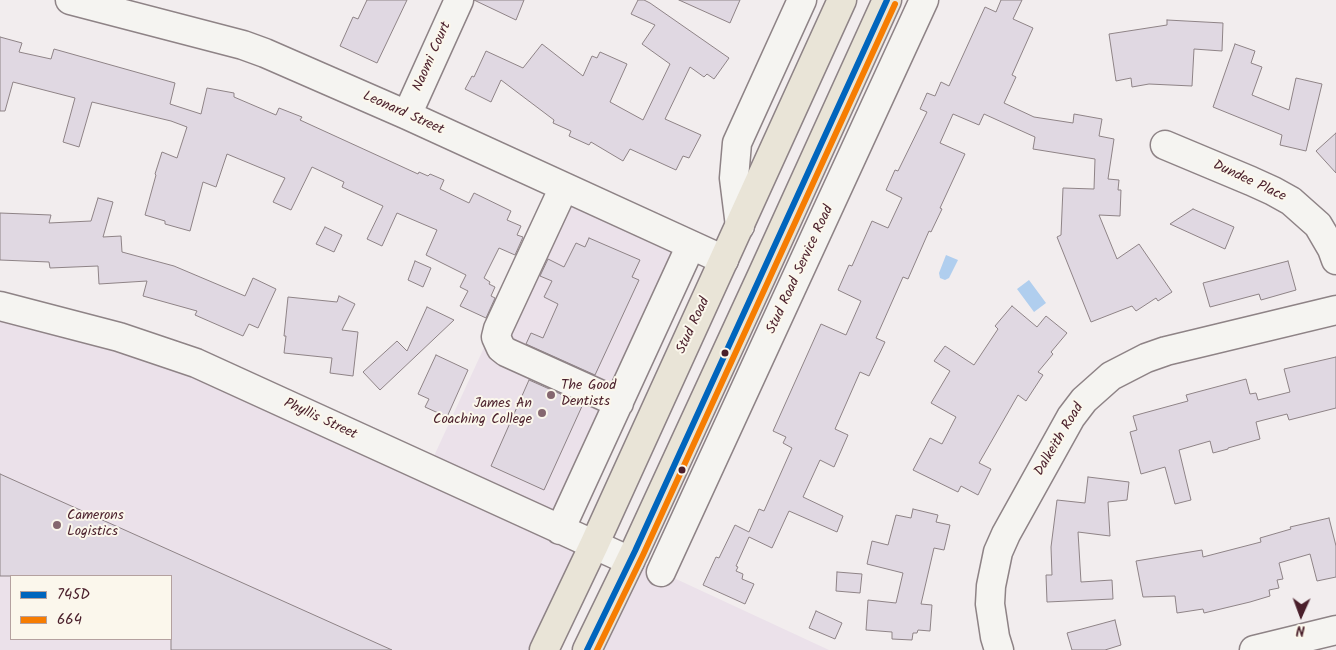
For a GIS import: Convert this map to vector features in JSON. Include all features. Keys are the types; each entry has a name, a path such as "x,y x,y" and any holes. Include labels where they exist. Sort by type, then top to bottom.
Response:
{"main road":[{"name":"Stud Road","path":"544,650 594,545 842,0"},
{"path":"587,650 887,0"}],"street":[{"name":"Leonard Street","path":"70,0 243,45 302,68 724,260"},
{"name":"Naomi Court","path":"407,115 459,0"},
{"path":"740,226 734,178 737,143 802,0"},
{"name":"Stud Road Service Road","path":"661,572 924,0"},
{"name":"Dundee Place","path":"1164,145 1251,181 1291,201 1318,225 1336,260"},
{"path":"564,187 496,337 498,343 506,352 618,403"},
{"path":"560,530 691,245"},
{"name":"Phyllis Street","path":"0,306 127,340 196,363 560,530 594,545 632,556"},
{"name":"Dalkeith Road","path":"999,650 990,604 991,586 998,552 1006,534 1071,417 1084,400 1111,376 1152,355 1336,310"},
{"path":"632,556 676,540"},
{"path":"1254,650 1336,630"}],"shaded area":[{"path":"559,185 691,245 560,530 594,545 545,650 0,650 0,306 91,329 428,469"},
{"path":"632,558 661,572 829,650 587,650"}],"water":[{"path":"946,255 958,260 949,278 945,280 940,278 939,273"},
{"path":"1029,280 1046,303 1034,312 1017,289"}],"building":[{"path":"367,0 407,0 377,63 340,46 353,17 358,19"},
{"path":"474,0 524,0 516,20"},
{"path":"638,0 650,3 729,58 714,79 707,74 704,77 690,67 665,119 701,135 689,158 683,156 676,170 630,149 623,161 591,142 589,145 569,136 571,131 553,123 554,120 501,80 491,102 465,89 472,76 474,77 486,51 523,68 542,44 583,76 592,56 597,58 600,52 627,64 610,102 643,120 670,64 642,44 655,25 631,14"},
{"path":"679,0 740,0 730,23"},
{"path":"1001,0 1022,0 1013,19 1033,28 1012,75 1016,77 1004,103 1034,117 1073,123 1074,114 1102,119 1099,136 1114,139 1108,179 1119,180 1118,190 1121,190 1120,216 1099,215 1117,259 1139,244 1172,292 1158,301 1156,298 1136,311 1132,306 1091,322 1057,237 1061,235 1063,188 1094,189 1095,159 1033,149 1035,137 984,114 979,125 953,114 940,143 965,154 931,232 929,231 908,279 903,277 876,338 885,342 869,376 860,372 835,429 848,435 834,467 820,460 803,497 843,516 837,532 789,511 772,548 749,537 736,566 738,567 736,571 743,574 742,579 754,584 745,604 703,585 716,557 719,558 735,525 749,532 759,509 764,511 792,448 783,443 786,437 773,431 821,324 846,335 861,301 838,290 849,265 852,266 872,221 888,228 902,198 886,190 895,170 898,171 927,112 920,109 927,93 935,96 941,82 949,86 985,7 996,12"},
{"path":"1167,20 1223,23 1222,51 1194,49 1192,86 1149,84 1132,87 1131,78 1116,81 1109,34 1167,25"},
{"path":"0,37 22,43 19,52 51,59 54,49 175,83 170,104 201,114 207,88 234,93 234,97 276,115 279,108 302,117 300,120 418,174 419,172 428,176 430,174 444,180 440,189 469,203 474,193 511,211 507,220 521,226 517,235 523,237 515,255 499,248 484,278 495,287 491,296 495,298 486,318 460,306 468,291 460,287 466,275 426,255 437,230 397,213 382,246 367,239 383,206 342,187 344,182 312,167 291,210 273,202 285,178 227,154 216,187 203,182 190,231 165,224 165,221 145,215 162,152 177,158 187,127 171,121 92,102 79,147 63,142 75,98 13,82 5,111 0,111"},
{"path":"1235,44 1255,51 1251,63 1262,67 1252,95 1289,110 1296,78 1322,84 1306,151 1280,145 1282,135 1213,107"},
{"path":"1336,133 1336,173 1316,151"},
{"path":"98,198 113,202 103,237 121,236 122,252 174,266 245,296 253,278 276,289 258,328 249,324 243,336 195,315 197,311 143,296 147,281 99,284 98,266 50,268 49,262 0,260 0,213 51,215 49,223 91,221"},
{"path":"1193,209 1234,227 1225,249 1170,224"},
{"path":"325,227 342,235 334,252 316,244"},
{"path":"589,238 640,260 632,277 639,280 595,375 526,344 531,333 543,338 558,304 544,297 552,281 540,276 548,259 564,267 576,243 585,247"},
{"path":"415,261 431,268 423,287 408,280"},
{"path":"1288,261 1296,290 1261,300 1259,294 1210,307 1203,283"},
{"path":"339,296 355,304 342,330 358,332 353,376 330,373 332,358 284,353 288,297 337,302"},
{"path":"1012,306 1037,327 1046,316 1067,333 1051,352 1053,354 1038,372 1043,375 1026,401 1018,395 979,463 991,469 978,495 961,486 958,492 913,470 930,438 942,444 956,417 931,403 950,371 934,361 945,346 974,365 998,329 995,326"},
{"path":"427,307 454,320 380,390 363,372 397,341 407,351"},
{"path":"436,355 468,370 447,417 425,407 429,399 418,394"},
{"path":"1336,357 1336,408 1289,420 1287,414 1256,422 1260,439 1228,449 1213,453 1210,441 1179,450 1191,500 1175,504 1165,467 1141,474 1130,432 1137,430 1133,416 1188,401 1186,395 1246,379 1250,394 1256,393 1258,400 1290,392 1284,369"},
{"path":"529,380 583,404 544,490 491,466"},
{"name":"Camerons Logistics","path":"0,474 392,650 171,650 172,575 0,576"},
{"path":"1088,477 1129,482 1127,500 1108,502 1110,536 1078,532 1081,582 1112,580 1113,599 1047,602 1046,575 1052,575 1051,547 1057,500 1085,503"},
{"path":"913,509 938,515 936,522 950,525 944,550 934,548 921,604 932,605 930,631 918,630 917,633 913,633 912,640 892,639 892,632 866,630 868,600 896,603 903,573 867,564 872,541 888,545 896,515 911,518"},
{"path":"1329,518 1336,546 1336,577 1317,581 1310,554 1279,563 1283,579 1277,580 1279,588 1269,590 1270,596 1250,602 1204,613 1203,609 1177,613 1175,596 1143,597 1136,561 1202,550 1203,557 1261,542 1260,538 1291,529 1290,527"},
{"path":"837,572 862,574 860,593 836,591"},
{"path":"816,611 842,623 835,639 809,628"},
{"path":"1115,620 1121,645 1105,650 1072,650 1067,633"}],"transit line":[{"name":"745D","path":"587,650 635,551 887,0"},
{"name":"664","path":"597,650 643,555 895,4"}],"place":[{"name":"The Good Dentists","path":"551,395"},
{"name":"James An Coaching College","path":"542,413"},
{"name":"Camerons Logistics","path":"57,525"}]}
